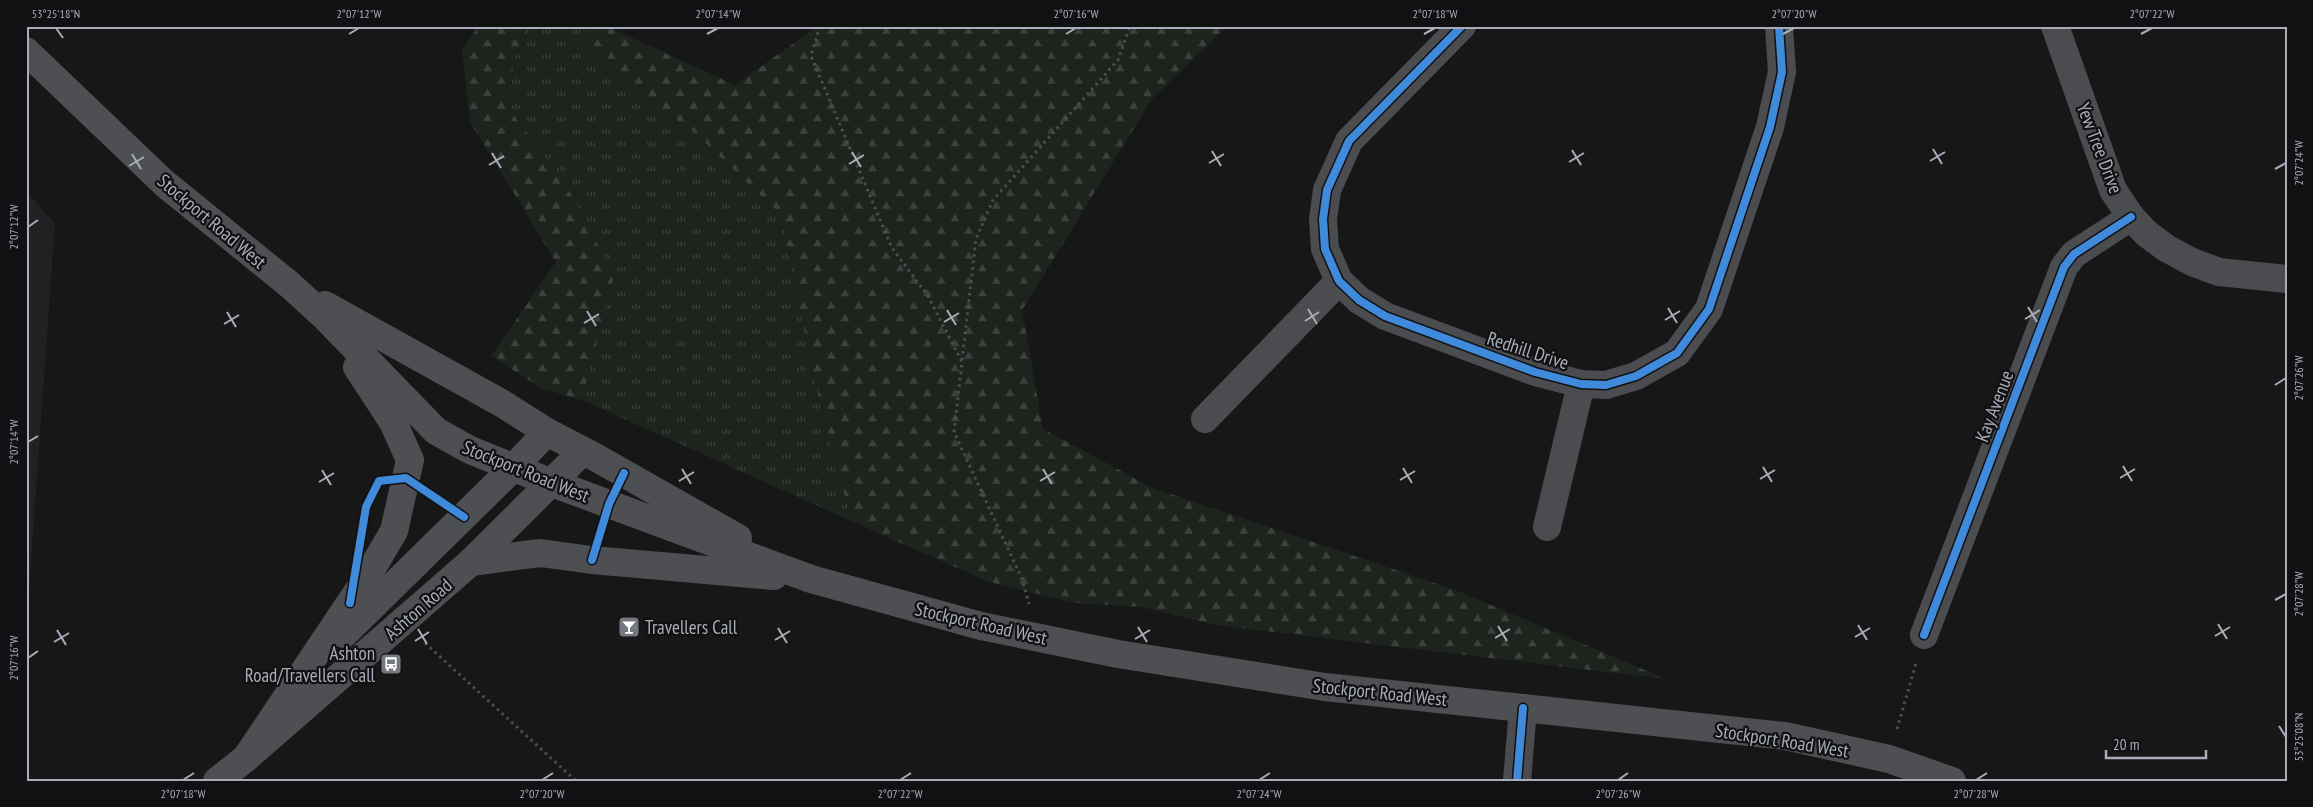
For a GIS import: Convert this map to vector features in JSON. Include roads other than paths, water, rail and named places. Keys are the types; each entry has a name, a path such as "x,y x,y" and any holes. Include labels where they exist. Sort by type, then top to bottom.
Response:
{"main road":[{"name":"Stockport Road West","path":"26,51 164,183 290,285 325,317 436,431 470,450 552,483 811,579 981,626 1118,654 1325,687 1785,736 1889,759 1952,781"},
{"name":"Stockport Road West","path":"290,285 503,404 582,452 595,457 811,579"},
{"name":"Ashton Road","path":"246,758 364,582 394,531 410,460 393,422 325,317"},
{"name":"Ashton Road","path":"302,675 513,468 547,432"},
{"name":"Ashton Road","path":"217,781 246,758 471,562 582,452"},
{"name":"Stockport Road West","path":"471,562 540,553 592,560 811,579"}],"street":[{"name":"Redhill Drive","path":"1462,26 1350,142 1327,190 1323,219 1325,249 1339,281 1359,300 1385,316 1535,372 1582,384 1606,385 1636,376 1677,353 1709,310 1770,127 1782,72 1779,26"},
{"name":"Yew Tree Drive","path":"2055,26 2113,190 2131,217 2146,233 2166,248 2192,262 2219,272 2287,278"},
{"name":"Kay Avenue","path":"1924,635 2064,267 2074,254 2131,217"},
{"path":"1205,419 1339,281"},
{"name":"Redhill Drive","path":"1547,527 1582,384"},
{"path":"1517,781 1523,708"}],"place":[{"name":"Travellers Call","path":"629,627"},
{"name":"Ashton Road/Travellers Call","path":"391,664"}]}
